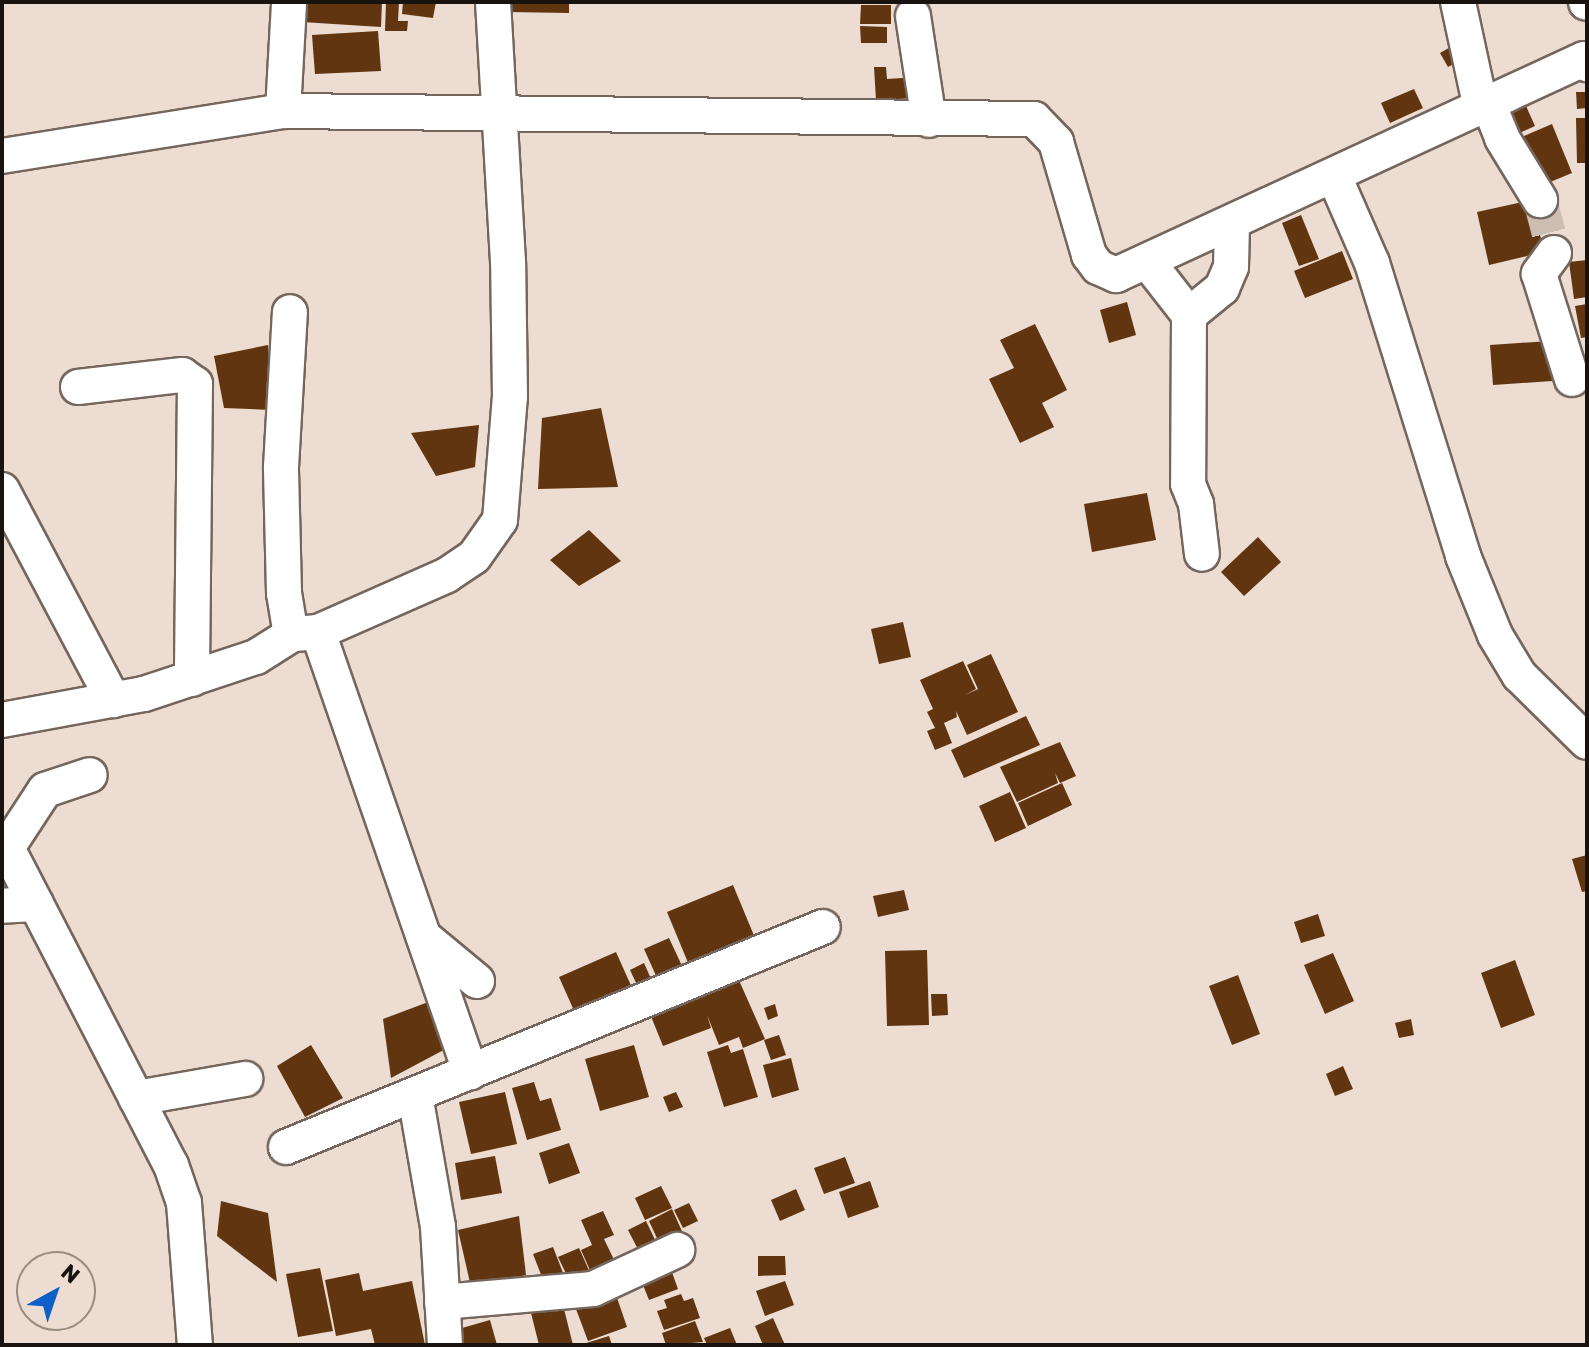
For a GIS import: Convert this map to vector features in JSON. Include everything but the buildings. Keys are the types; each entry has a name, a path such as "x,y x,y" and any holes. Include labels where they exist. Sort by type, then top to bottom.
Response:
{"street":[{"path":"283,111 289,2"},
{"path":"2,720 113,700 192,679 256,657 447,575 481,550 500,520 510,397 493,2"},
{"path":"1458,2 1485,106 1540,200"},
{"path":"913,16 929,120"},
{"path":"2,156 283,111 499,110 929,120 1034,119 1046,126 1056,142 1089,255 1098,267 1116,275 1586,60"},
{"path":"1334,176 1372,263 1463,556 1495,635 1519,675 1587,742"},
{"path":"1189,315 1222,288 1231,267 1232,222"},
{"path":"1554,253 1539,274 1572,379"},
{"path":"1147,261 1189,315 1188,484 1196,504 1202,554"},
{"path":"290,312 281,467 284,593 304,634 423,936 470,1072"},
{"path":"78,387 182,375 195,384 192,679"},
{"path":"2,490 113,700"},
{"path":"90,775 45,790 5,843 136,1098 184,1203 195,1345"},
{"path":"2,906 36,904"},
{"path":"286,1147 823,927"},
{"path":"423,936 477,981"},
{"path":"136,1098 245,1079"},
{"path":"415,1095 438,1227 445,1345"},
{"path":"442,1302 593,1289 677,1250"}],"tunnel":[{"path":"1540,200 1554,253"}]}
